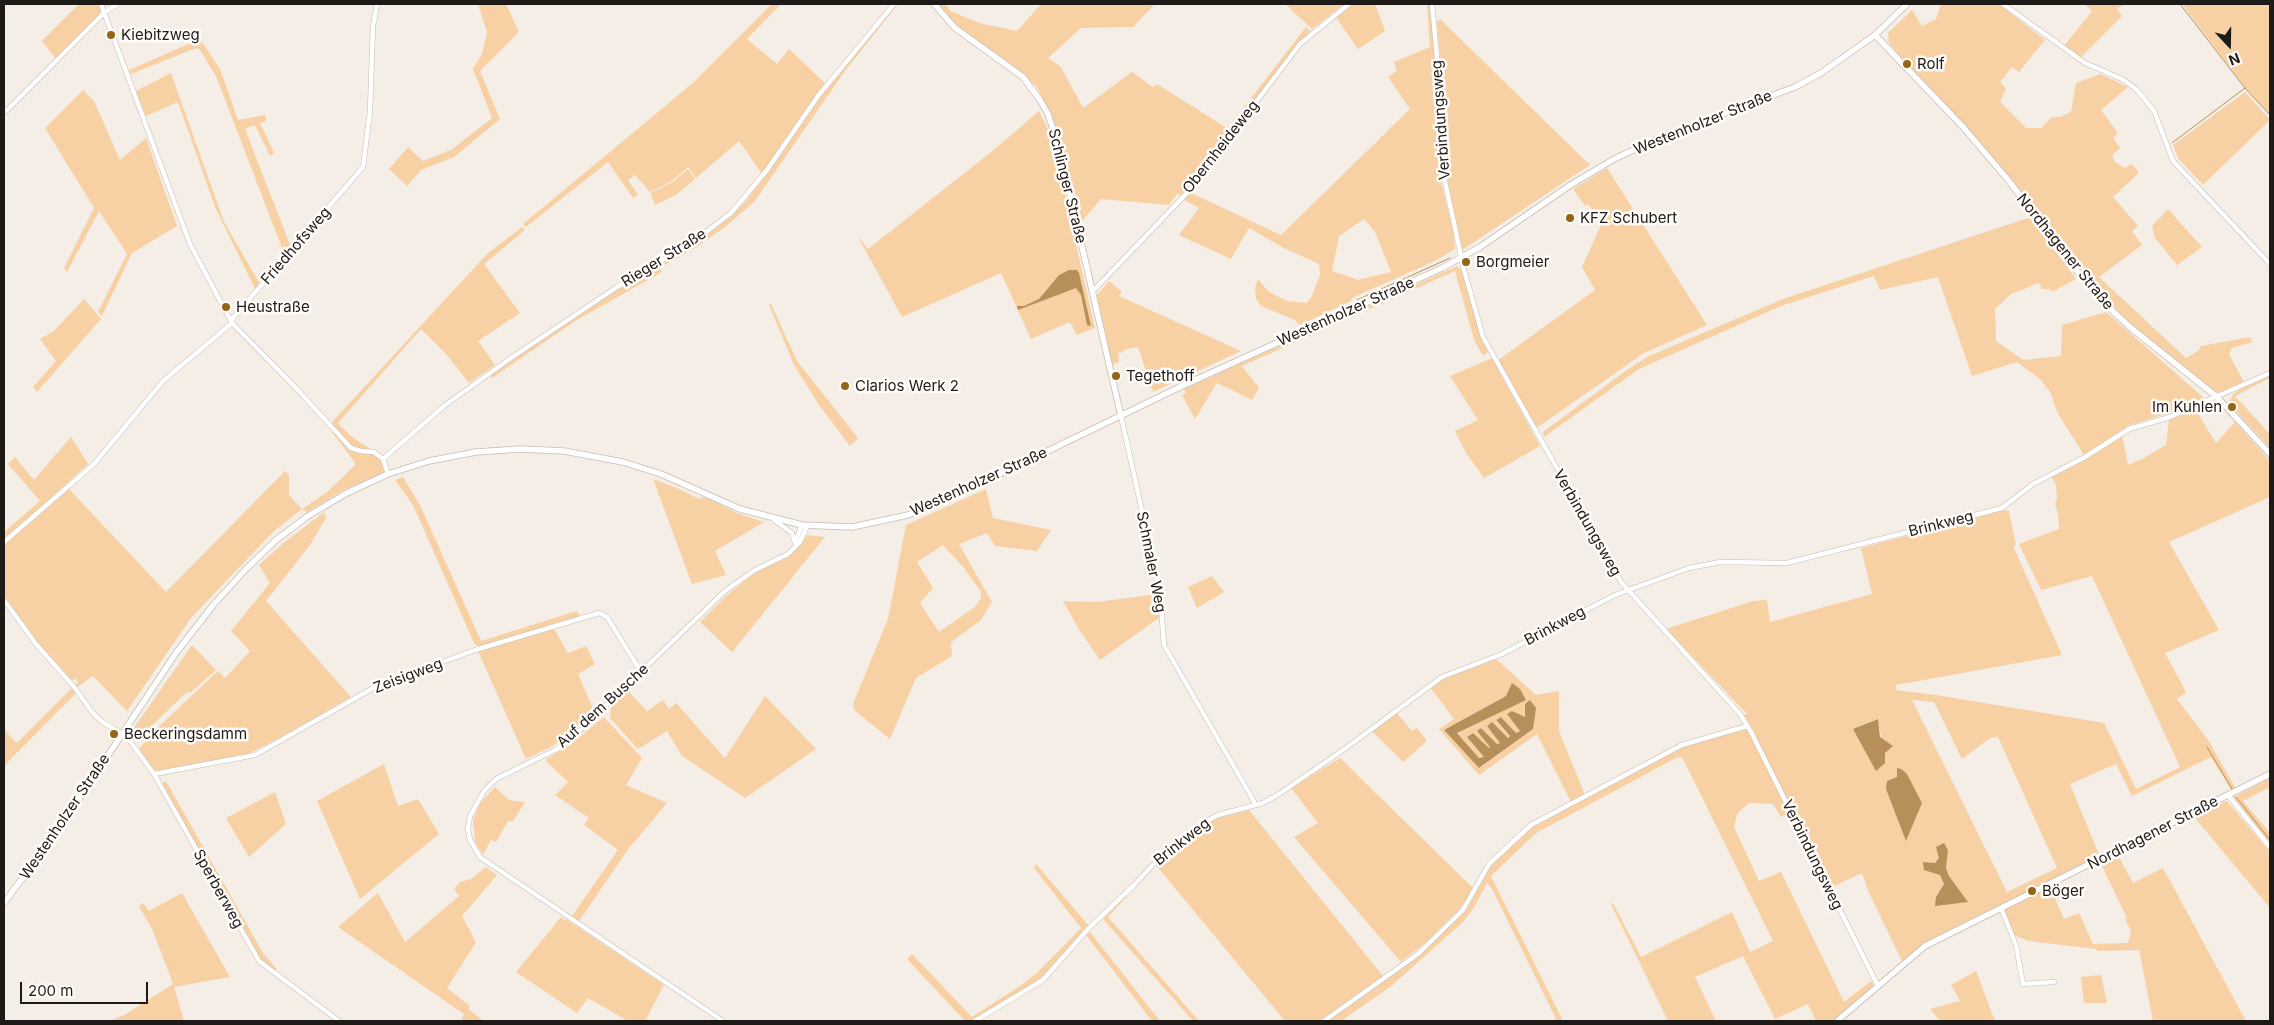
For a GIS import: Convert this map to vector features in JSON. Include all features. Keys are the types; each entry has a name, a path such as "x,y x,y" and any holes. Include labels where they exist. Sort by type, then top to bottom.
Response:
{"main road":[{"name":"Schlinger Straße","path":"934,4 955,28 1023,77 1040,100 1055,130 1121,416"},
{"name":"Westenholzer Straße","path":"4,903 63,823 176,652 214,604 276,540 308,516 347,493 388,474 429,461 476,452 520,449 564,451 623,462 661,474 740,509 805,526 852,528 908,515 961,493 1121,416 1461,258 1572,184 1616,158 1664,136 1795,87 1836,64 1875,35 1908,4"},
{"name":"Nordhagener Straße","path":"1875,35 1963,127 2009,181 2076,270 2106,306 2130,328 2217,397 2270,454"},
{"name":"Nordhagener Straße","path":"1837,1021 1926,946 2270,774"}],"street":[{"path":"101,4 190,244 232,323 296,388 351,448 374,452 383,459 388,474"},
{"path":"4,113 105,12 118,4"},
{"name":"Friedhofsweg","path":"4,542 94,464 163,381 232,323 233,318 363,167 370,111 373,26 377,4"},
{"name":"Rieger Straße","path":"383,459 444,406 511,358 617,287 694,242 731,214 767,170 818,96 894,4"},
{"name":"Obernheideweg","path":"1092,292 1186,193 1300,44 1349,4"},
{"name":"Verbindungsweg","path":"1432,4 1444,134 1443,172 1461,258 1483,337 1626,590 1740,714 1878,986"},
{"path":"2003,4 2085,63 2124,80 2137,90 2154,111 2174,161 2270,264"},
{"path":"2217,397 2270,373"},
{"name":"Brinkweg","path":"975,1021 1043,980 1088,929 1168,849 1205,822 1228,812 1271,800 1322,766 1442,677 1502,654 1626,590 1708,563 1786,563 1992,512 2005,506 2034,484 2085,457 2129,429 2170,417 2217,397"},
{"name":"Schmaler Weg","path":"1121,416 1160,592 1164,645 1256,805"},
{"path":"773,519 792,533 794,546"},
{"path":"794,546 805,526"},
{"name":"Auf dem Busche","path":"723,1021 480,857 473,847 469,834 470,816 484,791 508,772 555,750 569,741 725,591 738,581 788,554 794,546"},
{"path":"4,600 36,644 92,712 121,734"},
{"name":"Zeisigweg","path":"154,774 255,755 375,687 475,650 599,613 607,617 642,672"},
{"path":"1324,1021 1418,954 1463,910 1489,864 1531,825 1682,745 1747,726"},
{"name":"Sperberweg","path":"121,734 128,737 154,774 259,961 339,1021"},
{"path":"2228,795 2270,847"},
{"path":"2001,908 2016,945 2023,984 2054,982"}],"shaded area":[{"path":"79,4 99,4 100,14 56,59 42,41"},
{"path":"478,4 506,4 519,32 480,71 500,119 454,157 421,170 407,186 389,169 408,147 423,161 451,150 492,118 473,69 482,54 487,32"},
{"path":"772,4 781,4 747,39 777,64 789,49 825,83 762,174 739,141 696,178 688,167 672,181 650,192 635,175 628,180 638,195 633,198 608,162 526,227 523,224 694,82"},
{"path":"895,4 898,4 845,71 754,202 725,227 695,248 665,265 664,262 693,245 732,215 745,202 769,171 819,96"},
{"path":"938,4 945,4 951,11 979,23 1017,31 1041,4 1155,4 1133,27 1081,28 1048,58 1061,67 1083,108 1132,72 1153,87 1157,84 1227,128 1230,125 1233,128 1184,192 1181,195 1177,194 1169,205 1101,199 1082,221 1057,129 1037,87 1011,64 957,26"},
{"path":"1285,4 1344,4 1312,29"},
{"path":"1352,4 1375,4 1385,31 1358,49 1335,16"},
{"path":"1427,4 1431,4 1437,68 1440,135 1439,174 1453,230 1455,249 1437,260 1352,298 1351,301 1300,325 1293,319 1261,306 1256,299 1255,288 1258,279 1269,292 1287,301 1307,303 1312,296 1320,275 1319,264 1284,248 1249,228 1231,259 1179,235 1199,208 1184,200 1191,193 1281,235 1410,109 1388,77 1397,71 1394,62 1430,47","holes":["1364,219 1375,232 1391,272 1358,280 1332,271 1339,236"]},
{"path":"1941,4 1999,4 2045,40 2019,72 2012,67 2000,82 2006,89 2000,102 2026,128 2041,128 2052,117 2060,117 2071,112 2076,83 2100,74 2128,87 2101,110 2118,133 2113,138 2120,148 2112,155 2115,162 2125,168 2132,164 2139,173 2113,197 2138,226 2132,231 2142,245 2099,277 2186,358 2198,351 2201,346 2250,337 2253,342 2232,348 2229,354 2244,382 2220,393 2216,392 2130,324 2084,274 2010,179 1964,125 1887,40 1889,39 1888,33 1912,10 1922,26 1936,19"},
{"path":"2084,4 2125,4 2117,9 2122,16 2081,57 2064,46 2092,11"},
{"path":"2182,4 2270,4 2270,114 2245,87"},
{"path":"1440,19 1590,165 1462,250 1444,172 1442,79 1437,22"},
{"path":"1306,27 1310,31 1238,121 1235,119"},
{"path":"200,39 220,69 238,120 265,115 266,121 260,123 274,153 270,156 255,125 245,129 290,245 310,224 312,226 285,256 216,76 200,50 198,48 191,50 131,74 129,70"},
{"path":"171,73 224,222 260,284 255,289 215,207 178,102 146,116 136,91"},
{"path":"83,90 94,101 120,160 146,138 177,226 132,253 102,316 98,312 127,254 99,211 67,272 64,268 94,208 45,128"},
{"path":"2245,92 2270,120 2203,185 2178,158 2173,145"},
{"path":"1039,111 1049,131 1056,156 1095,328 1077,335 1070,322 1031,339 1001,273 902,317 857,235 868,249 995,149"},
{"path":"1607,168 1707,325 1644,353 1538,427 1535,426 1497,361 1595,290 1582,267 1600,227 1603,212 1596,215 1588,204 1585,206 1573,189"},
{"path":"688,169 695,179 677,194 655,205 650,193 673,182"},
{"path":"2168,209 2202,247 2177,265 2155,238 2152,226"},
{"path":"2031,217 2076,279 2052,292 2051,289 2042,289 2039,283 2011,294 1995,309 1996,341 2023,360 2061,356 2062,325 2106,312 2204,398 2169,413 2127,426 2128,428 2084,455 2057,412 2050,392 2040,379 2017,362 1972,376 1938,277 1880,290 1874,276 1781,306 1639,369 1544,437 1543,432 1631,367 1649,356 1783,299"},
{"path":"522,227 525,230 484,264 520,313 478,341 495,365 469,383 447,355 421,329 338,423 352,437 383,457 385,472 344,490 307,512 302,509 327,492 356,464 332,432 334,427 332,422 487,254"},
{"path":"658,266 662,272 577,320 492,378 490,375 618,289"},
{"path":"1457,266 1462,271 1481,338 1488,351 1483,356 1474,340 1455,271 1242,366 1259,388 1252,400 1217,383 1195,419 1182,395 1186,393 1184,389"},
{"path":"1069,270 1077,270 1079,273 1091,326 1087,325 1081,295 1076,288 1018,310 1017,306 1024,306 1039,299 1059,275"},
{"path":"1109,281 1122,292 1119,296 1241,351 1153,392 1138,347 1118,353 1119,362 1112,364 1097,295"},
{"path":"84,299 101,319 37,392 33,387 56,361 40,339 54,331"},
{"path":"771,304 797,361 858,438 850,446 819,405 794,365 769,305"},
{"path":"1492,358 1540,446 1484,478 1466,453 1455,431 1478,420 1450,376"},
{"path":"2270,376 2270,378 2235,396 2270,434 2270,448 2234,409 2230,400 2233,394 2242,388"},
{"path":"2195,409 2216,443 2235,422 2270,461 2270,497 2169,542 2219,630 2165,653 2186,692 2177,699 2208,740 2236,789 2232,791 2211,757 2132,796 2116,764 2070,784 2100,857 1927,943 1903,963 1869,893 1862,873 1830,888 1825,874 1823,874 1744,715 1747,714 1666,629 1753,601 1767,600 1770,622 1872,594 1861,548 2005,510 2009,511 2016,545 2013,546 2062,655 1896,685 1896,690 2104,723 2136,789 2180,767 2092,576 2041,590 2019,544 2059,529 2058,513 2055,504 2057,498 2056,485 2051,476 2086,458 2122,435 2128,465 2142,459 2166,445 2169,420","holes":["1912,700 1934,702 1962,759 1990,738 1998,737 2057,868 2007,892","1877,719 1885,753 1884,763 1854,729","1907,774 1922,803 1906,840 1888,781","1948,850 1946,868 1949,876 1967,902 1936,897 1944,884 1940,875 1924,862 1935,863"]},
{"path":"71,437 88,464 4,541 4,532 40,501 8,464 15,457 34,480"},
{"path":"285,471 289,475 289,495 302,509 274,531 191,618 127,711 93,676 76,688 75,686 78,682 75,678 71,682 37,643 4,598 4,545 68,488 166,592"},
{"path":"403,477 420,505 481,641 577,611 580,617 484,646 478,646 474,643 413,505 395,480"},
{"path":"653,479 699,499 705,497 739,514 764,522 715,551 726,575 692,584"},
{"path":"986,489 993,518 1051,530 1037,551 995,546 987,533 959,544 992,602 981,620 951,642 952,656 916,678 890,739 854,710 853,704 888,619 906,525","holes":["943,545 964,568 981,592 981,598 975,607 939,632 920,603 933,588 917,562"]},
{"path":"324,512 326,518 310,545 266,601 351,697 248,754 155,771 139,751 141,746 156,733 154,731 218,671 225,678 250,651 231,631 270,583 259,565 281,545"},
{"path":"807,535 825,537 732,652 700,622 727,595 755,573 789,556"},
{"path":"1212,576 1224,592 1197,608 1188,587"},
{"path":"1158,594 1160,617 1100,660 1078,628 1063,601 1097,602"},
{"path":"554,629 568,653 586,646 595,664 578,674 595,713 551,747 526,759 478,651"},
{"path":"192,645 216,670 190,693 187,692 137,740 131,732"},
{"path":"1496,659 1536,695 1559,691 1559,731 1585,795 1571,802 1537,734 1479,775 1439,729 1454,719 1430,687 1452,674","holes":["1506,696 1525,700 1457,733 1479,758 1485,757 1467,737 1473,733 1489,749 1491,747 1477,731 1481,728 1497,744 1501,742 1487,726 1492,723 1508,738 1510,736 1496,721 1501,717 1516,733 1520,731 1508,714 1525,718 1533,729 1480,768 1444,730"]},
{"path":"1512,683 1520,689 1526,700 1457,733 1479,758 1484,757 1467,737 1473,733 1489,748 1477,731 1481,728 1497,744 1500,743 1487,726 1492,722 1508,738 1510,736 1496,720 1501,717 1516,733 1520,731 1507,714 1512,711 1525,717 1525,704 1530,700 1536,708 1533,729 1479,768 1444,730 1506,696"},
{"path":"72,688 76,693 4,766 4,730 17,743"},
{"path":"628,691 647,711 663,700 669,709 676,703 725,758 765,696 816,749 745,798 682,756 667,731 638,749 610,718 611,707"},
{"path":"1396,712 1412,731 1417,728 1427,741 1403,762 1372,731"},
{"path":"604,717 642,758 626,785 667,803 629,848 579,921 572,916 618,850 584,825 589,818 555,795 568,782 545,760 572,743"},
{"path":"1878,719 1880,737 1893,746 1885,753 1885,763 1876,771 1853,729"},
{"path":"1746,728 1788,813 1781,817 1773,804 1749,803 1737,814 1734,827 1759,881 1781,872 1844,1002 1871,981 1875,987 1834,1021 1816,1021 1808,1004 1775,1019 1743,956 1695,977 1716,1021 1668,1021 1610,902 1614,905 1641,957 1732,912 1750,952 1773,941 1682,757 1676,758 1536,833 1491,876 1563,1021 1557,1021 1493,891 1487,883 1473,909 1463,922 1390,987 1341,1021 1326,1021 1413,959 1469,905 1491,865 1531,826 1681,748"},
{"path":"1340,758 1474,889 1456,914 1401,962 1294,837 1318,823 1291,788"},
{"path":"384,764 398,806 418,799 439,834 360,899 317,801"},
{"path":"1897,768 1907,774 1922,803 1906,841 1886,789 1887,781 1897,777"},
{"path":"2270,778 2270,787 2243,801 2270,833 2270,844 2233,801 2234,797"},
{"path":"166,781 263,953 277,969 274,972 260,960 161,784"},
{"path":"495,787 509,800 525,802 513,821 508,821 496,842 491,840 483,855 475,842 473,820 480,803"},
{"path":"275,792 286,824 249,857 226,818"},
{"path":"2227,801 2270,852 2270,908 2195,818"},
{"path":"1249,810 1383,976 1319,1021 1285,1021 1155,864 1206,824 1218,818"},
{"path":"1944,843 1948,850 1946,868 1949,876 1968,902 1935,906 1936,897 1944,884 1940,875 1924,870 1923,862 1935,863 1939,858 1936,847"},
{"path":"2118,855 2133,883 2163,868 2246,1021 2153,1021 2139,950 2097,951 2096,949 2029,941 2013,935 2004,909 2050,887 2064,919 2079,913 2093,944 2128,943 2131,931 2125,919 2127,918 2101,864"},
{"path":"1036,864 1089,926 1037,982 973,1021 965,1021 907,959 912,954 972,1017 1020,986 1038,972 1081,928 1034,868"},
{"path":"486,867 497,875 462,916 476,942 447,988 470,1006 468,1009 484,1021 461,1021 464,1014 338,927 378,893 405,942 459,896 454,889 460,882 471,879"},
{"path":"182,893 230,977 174,987 184,1021 110,1021 126,1014 173,984 153,931 139,906 143,903 149,911"},
{"path":"1127,896 1108,917 1199,1021 1193,1021 1103,919"},
{"path":"561,917 664,985 645,1021 628,1021 588,998 577,1013 516,972"},
{"path":"1090,932 1160,1021 1152,1021 1086,935"},
{"path":"1976,971 1995,1021 1940,1021 1930,1009 1960,1001 1951,985"},
{"path":"2101,975 2107,1003 2084,1003 2081,977"}],"waterway":[{"path":"2180,4 2245,88 2270,115"},
{"path":"2172,143 2245,88"},
{"path":"1357,300 1450,258"},
{"path":"2207,747 2232,789"},
{"path":"2236,797 2270,840"}],"place":[{"name":"Kiebitzweg","path":"111,35"},
{"name":"Rolf","path":"1907,64"},
{"name":"KFZ Schubert","path":"1570,218"},
{"name":"Borgmeier","path":"1466,262"},
{"name":"Heustraße","path":"226,307"},
{"name":"Tegethoff","path":"1116,376"},
{"name":"Clarios Werk 2","path":"845,386"},
{"name":"Im Kuhlen","path":"2232,407"},
{"name":"Beckeringsdamm","path":"114,734"},
{"name":"Böger","path":"2032,891"}]}
